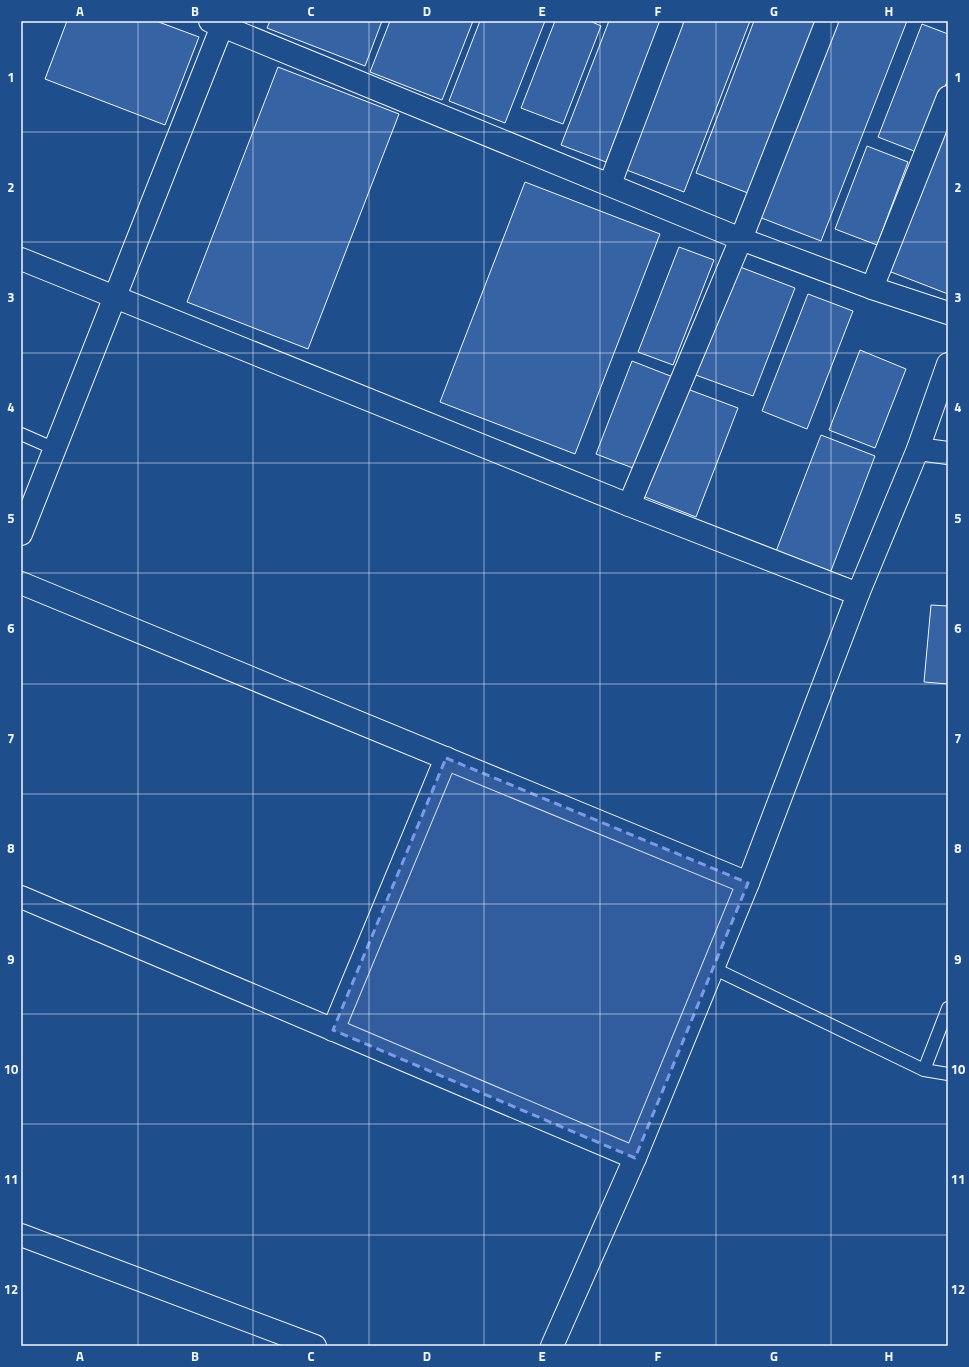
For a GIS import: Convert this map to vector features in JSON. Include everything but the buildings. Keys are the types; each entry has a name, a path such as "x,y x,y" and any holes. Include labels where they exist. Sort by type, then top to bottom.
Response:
{"street":[{"path":"610,184 672,21"},
{"path":"628,506 740,239 826,21"},
{"path":"21,534 116,297 219,23 740,239 872,288 948,313"},
{"path":"872,288 948,97"},
{"path":"21,259 628,506 858,594"},
{"path":"552,1346 635,1158 714,968 858,594 918,449 948,364"},
{"path":"918,449 948,453"},
{"path":"21,583 748,883"},
{"path":"333,1030 446,758"},
{"path":"21,897 635,1158"},
{"path":"21,1235 315,1346"}],"lane":[{"path":"21,434 55,449"},
{"path":"714,968 924,1070 948,1074"},
{"path":"924,1070 948,1008"}],"highlighted area":[{"path":"446,758 748,883 635,1158 333,1030"}]}
